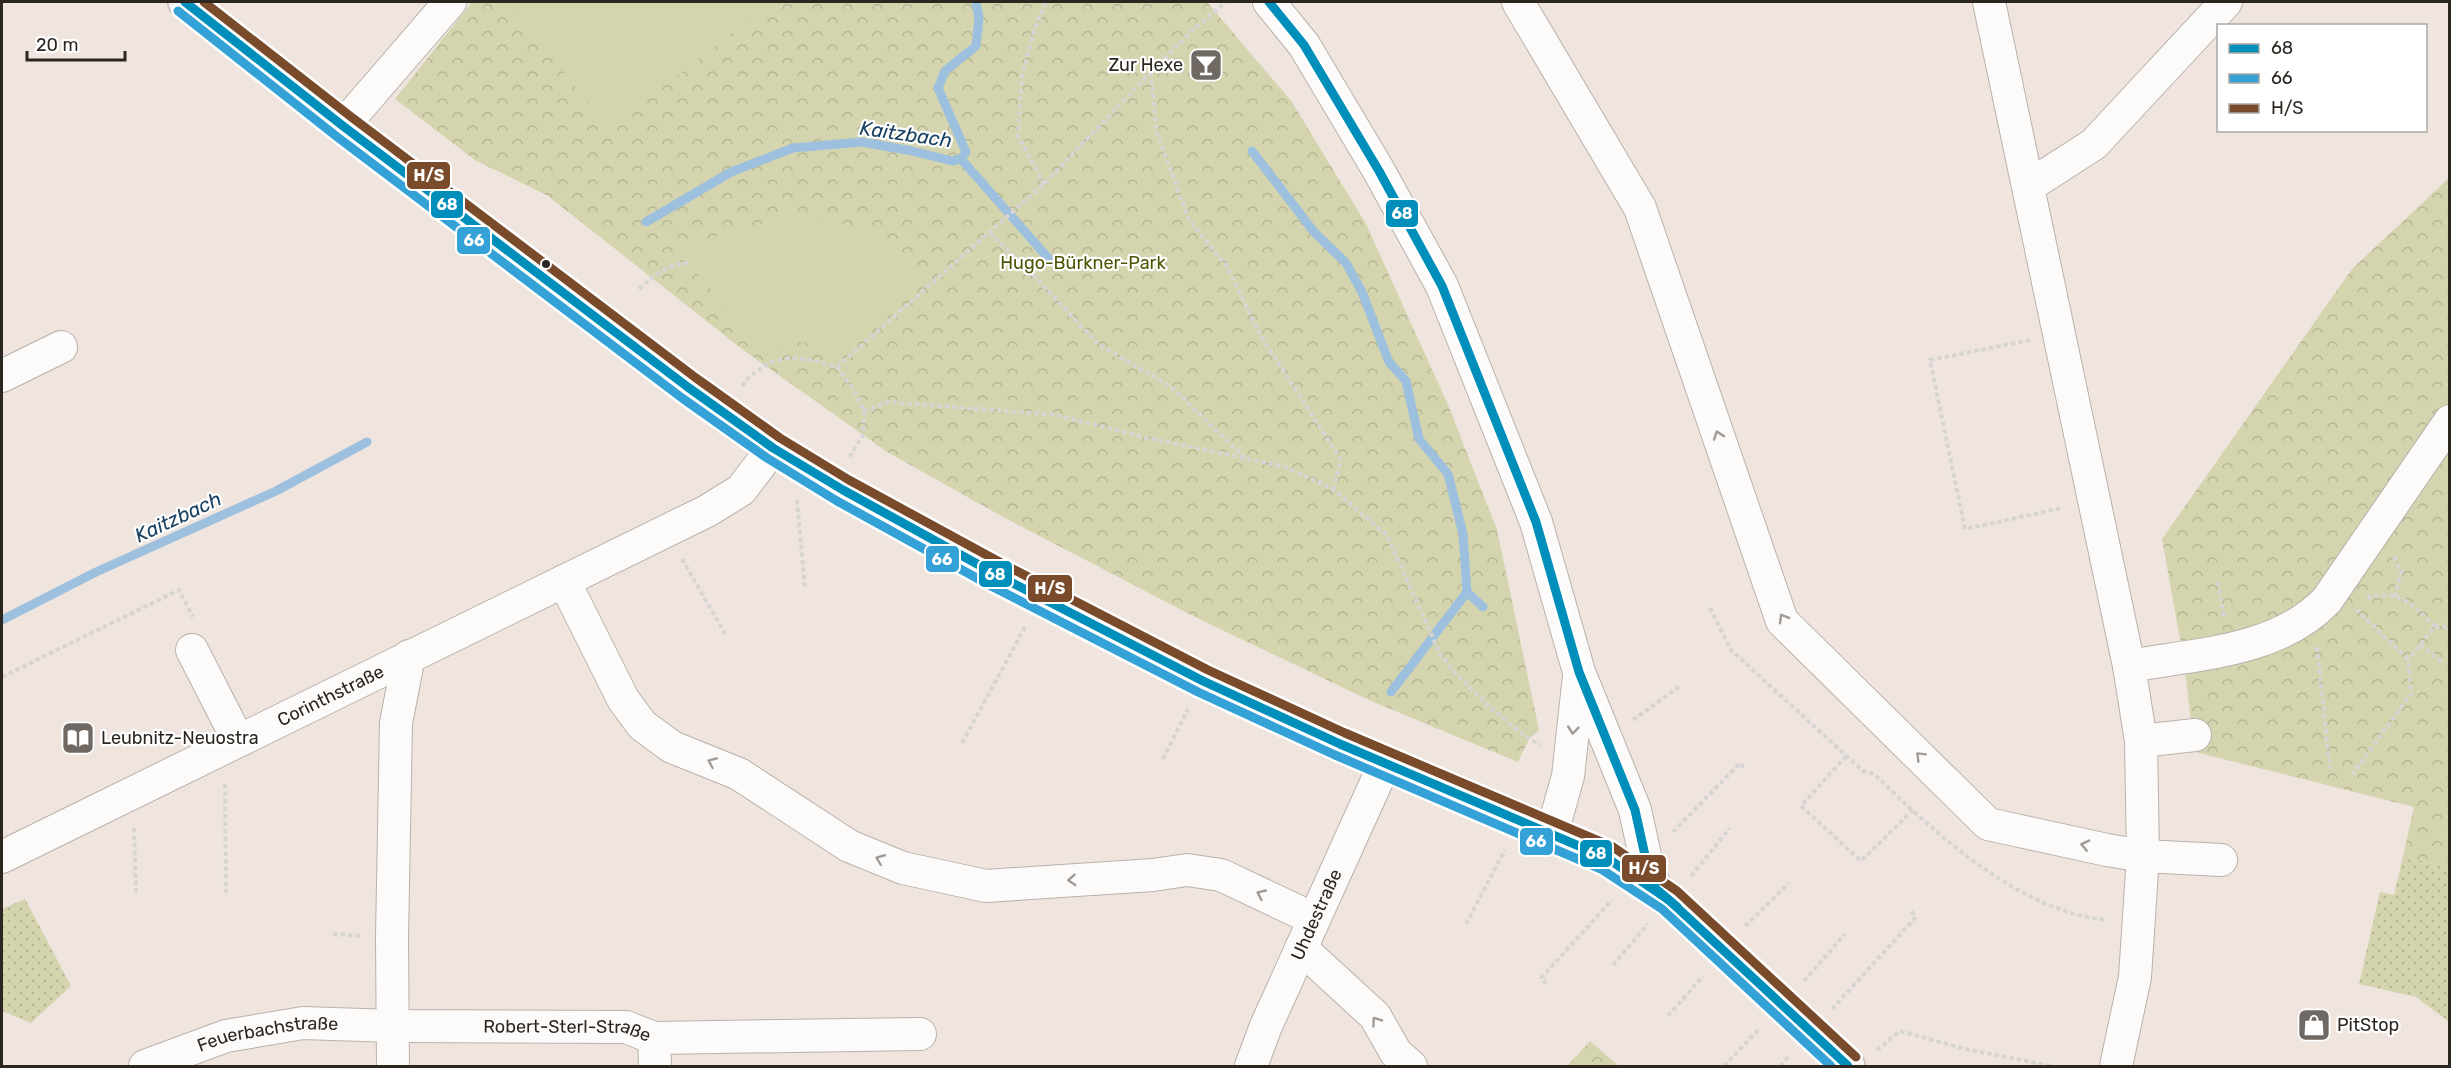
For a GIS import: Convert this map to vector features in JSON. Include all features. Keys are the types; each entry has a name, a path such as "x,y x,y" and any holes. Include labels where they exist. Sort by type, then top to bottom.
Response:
{"main road":[{"path":"185,2 343,126 724,413 783,454 833,484 1041,598 1203,681 1646,875 1811,1032 1861,1060"}],"street":[{"path":"343,126 450,2"},
{"path":"1269,2 1304,45 1442,286 1536,522 1579,672 1635,810 1646,875"},
{"path":"1518,2 1640,208 1782,621 1988,824 2143,856 2221,860"},
{"path":"1989,2 2129,666 2141,741 2143,856 2135,977 2116,1066"},
{"path":"2029,186 2094,144 2226,2"},
{"path":"2,376 61,347"},
{"path":"2129,666 2263,641 2330,606 2450,421"},
{"name":"Corinthstraße","path":"2,857 707,511 741,490 783,454"},
{"path":"564,581 623,699 642,725 672,747 738,774 849,846 903,868 986,886 1153,875 1187,870 1221,875 1314,919"},
{"path":"194,635 231,744"},
{"path":"393,1066 392,938 396,723 409,656"},
{"path":"1552,833 1568,776 1579,672"},
{"path":"2141,741 2194,735"},
{"name":"Uhdestraße","path":"1251,1066 1266,1026 1386,763"},
{"path":"1301,948 1375,1016 1396,1053 1411,1066"},
{"name":"Feuerbachstraße","path":"145,1066 226,1036 303,1023 393,1026"},
{"name":"Robert-Sterl-Straße","path":"393,1026 626,1027 654,1052 920,1034"}],"path":[{"path":"1044,184 1018,136 1022,76 1034,32 1046,2"},
{"path":"837,367 1044,184 1196,27 1226,2"},
{"path":"1151,72 1157,133 1188,220 1226,265 1261,336 1341,460 1333,489"},
{"path":"990,233 1098,344 1170,386 1245,459"},
{"path":"639,289 667,268 689,263"},
{"path":"2060,333 1930,360 1932,371 1965,529 2094,501"},
{"path":"724,413 750,376 771,362 789,358 811,360 837,367 854,390 864,411 863,435 833,484"},
{"path":"864,411 888,402 1056,415 1286,467 1333,489 1387,535 1441,656 1455,673 1529,739"},
{"path":"783,454 804,589"},
{"path":"666,532 727,636"},
{"path":"2,677 179,590 194,635"},
{"path":"2330,606 2382,594 2406,599 2435,626 2450,627"},
{"path":"962,743 1041,598"},
{"path":"2330,606 2408,660"},
{"path":"2330,606 2330,769"},
{"path":"1710,608 1731,650 1863,771 1874,774 1951,843 1999,879 2036,900 2095,919 2138,923"},
{"path":"2352,775 2412,694 2408,660 2435,626"},
{"path":"2420,645 2444,663"},
{"path":"1163,759 1203,681"},
{"path":"1606,741 1681,685"},
{"path":"226,893 231,744"},
{"path":"1846,756 1801,806 1861,861 1913,810"},
{"path":"1546,984 1541,978 1646,875 1740,763 1745,769"},
{"path":"132,792 136,893"},
{"path":"1466,924 1521,820"},
{"path":"1780,1066 1916,917 1910,910"},
{"path":"1861,1060 1900,1031 1965,1049 2052,1066"}],"green space":[{"name":"Hugo-Bürkner-Park","path":"472,2 1207,2 1292,102 1366,224 1449,407 1497,530 1539,730 1529,739 1518,762 1371,701 1197,618 1005,518 887,452 742,349 548,196 475,160 395,99"},
{"path":"508,2 772,2 609,129"},
{"path":"2449,178 2449,868 2403,856 2414,807 2195,752 2183,656 2162,539 2352,269"},
{"path":"797,217 860,227 928,272 839,356 819,346 801,342 761,352 681,253 694,245 723,234"},
{"path":"2403,856 2449,868 2449,1022 2416,997 2359,984 2380,892 2394,895"},
{"path":"25,899 71,986 31,1023 2,1011 2,909"},
{"path":"1590,1041 1619,1066 1567,1066"}],"waterway":[{"name":"Kaitzbach","path":"646,222 731,172 793,148 862,142 952,161 961,159 966,152 938,88 945,71 976,46 979,18 976,2"},
{"path":"1252,151 1314,232 1346,263 1362,292 1389,362 1406,381 1419,439 1448,474 1463,534 1467,592 1483,607"},
{"path":"961,159 1049,259"},
{"name":"Kaitzbach","path":"2,620 96,572 276,491 367,442"},
{"path":"1391,692 1467,592"}],"transit line":[{"name":"68","path":"185,2 343,126 689,388 773,448 843,490 999,576 1203,681 1340,744 1607,858 1669,900 1848,1066"},
{"name":"H/S","path":"204,2 350,116 696,378 780,438 849,480 1005,565 1208,670 1345,733 1613,847 1677,891 1856,1057"},
{"name":"68","path":"1269,2 1304,45 1379,171 1442,286 1536,522 1579,672 1635,810 1646,860 1656,889 1677,907"},
{"name":"66","path":"178,11 336,136 682,398 767,458 837,501 993,587 1198,692 1335,755 1601,869 1662,909 1831,1066"}],"place":[{"name":"Zur Hexe","path":"1206,65"},
{"name":"Leubnitz-Neuostra","path":"78,738"},
{"name":"PitStop","path":"2314,1025"}]}
